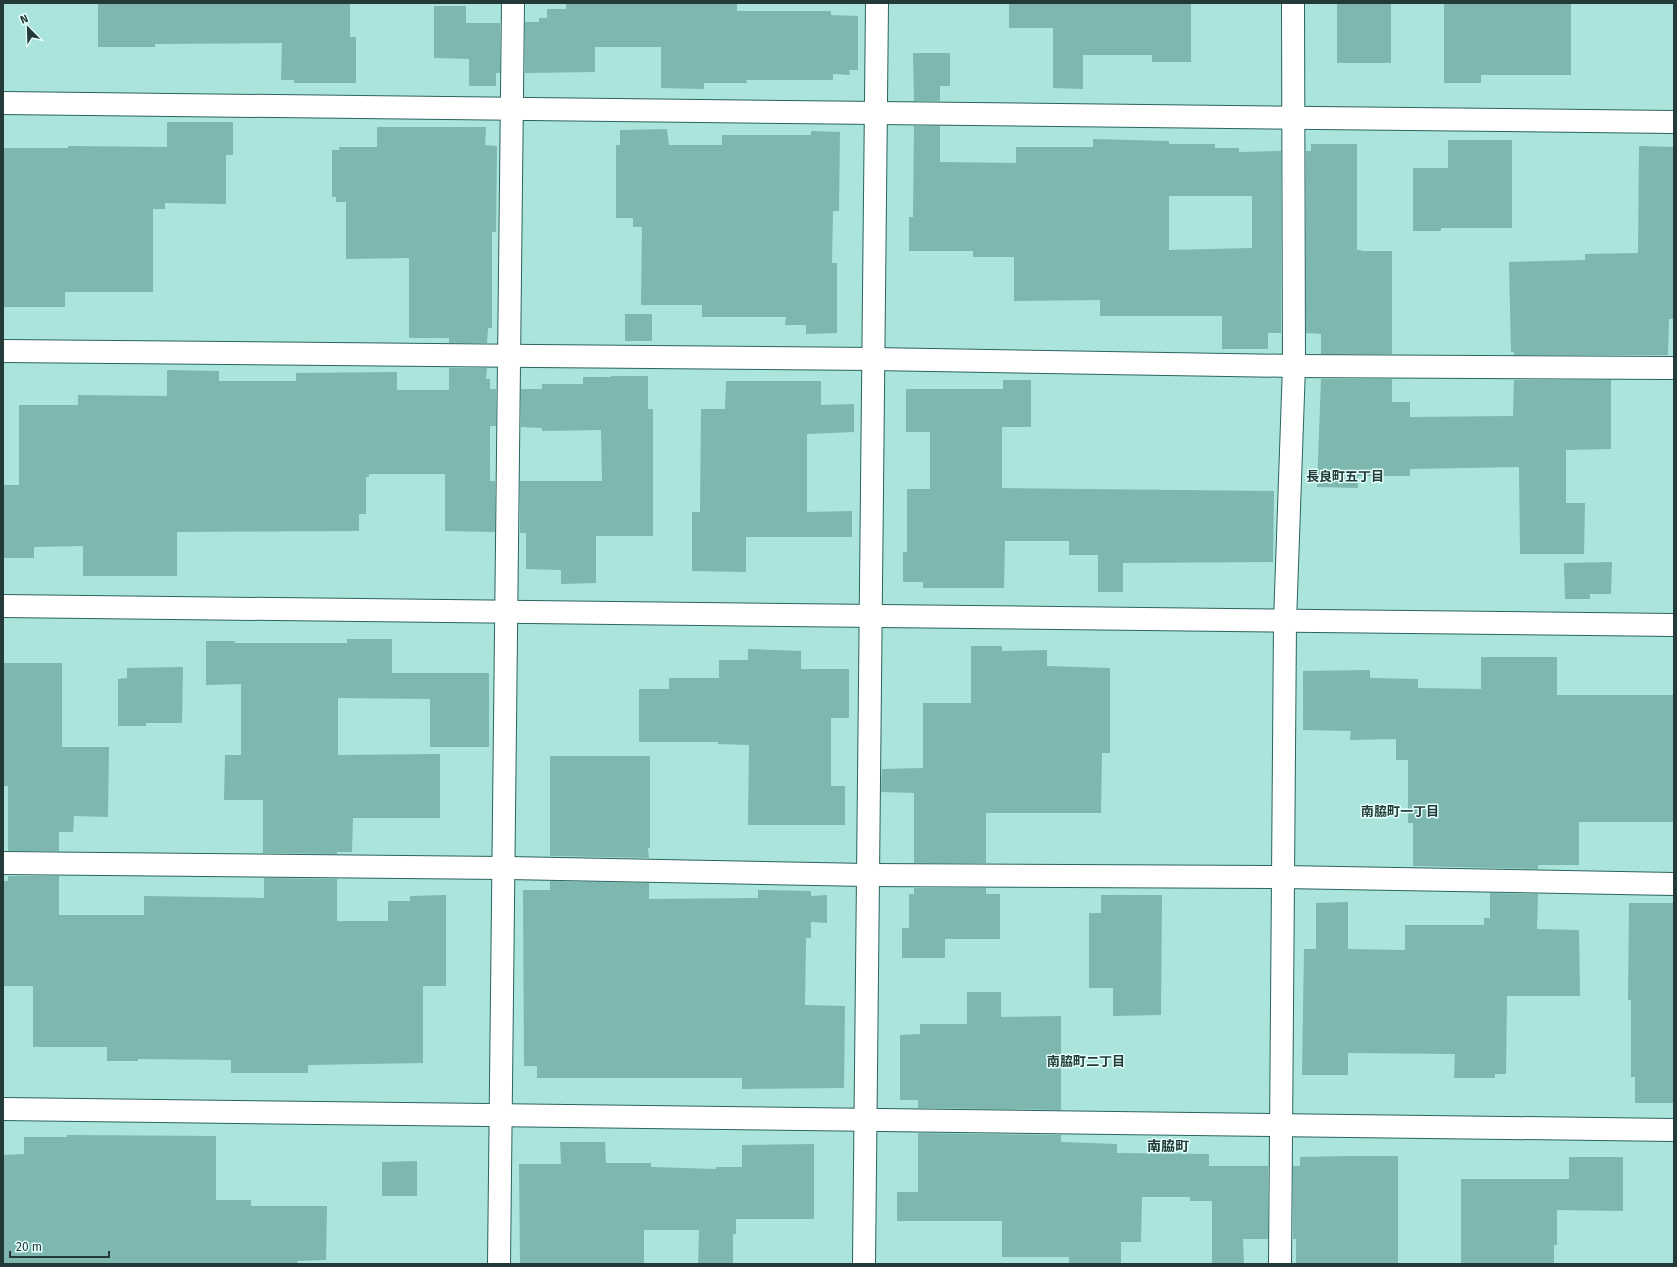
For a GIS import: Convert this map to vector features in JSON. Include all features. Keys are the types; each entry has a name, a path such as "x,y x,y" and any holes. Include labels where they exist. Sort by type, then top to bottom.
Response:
{"street":[{"path":"499,1264 513,3"},
{"path":"864,1264 877,3"},
{"path":"1280,1264 1285,622 1294,366 1293,3"},
{"path":"3,103 1674,122"},
{"path":"3,351 873,359 1294,366 1674,368"},
{"path":"3,606 506,611 1285,622 1674,625"},
{"path":"3,863 503,868 868,875 1283,877 1674,884"},
{"path":"3,1109 500,1116 866,1118 1674,1130"}],"building":[{"path":"98,3 350,3 350,37 356,37 356,83 294,83 294,80 281,80 282,43 155,44 155,47 98,47"},
{"path":"566,3 737,3 737,11 831,11 831,15 858,16 858,70 849,70 850,75 833,74 833,80 746,80 747,83 704,83 704,89 661,88 661,47 595,47 595,72 525,73 525,22 539,22 539,18 547,18 547,9 566,9"},
{"path":"1009,3 1191,3 1191,62 1152,62 1152,55 1083,55 1083,89 1053,88 1053,28 1009,28"},
{"path":"1337,3 1391,3 1391,63 1337,63"},
{"path":"1444,3 1571,3 1571,75 1481,75 1481,83 1444,83"},
{"path":"434,6 466,6 466,23 500,23 500,73 496,73 496,86 469,86 469,59 434,58"},
{"path":"913,53 950,53 950,86 940,86 940,101 914,101"},
{"path":"167,122 233,122 233,155 226,155 226,204 165,203 165,209 153,209 153,292 65,292 65,307 3,307 3,148 68,148 68,146 167,147"},
{"path":"914,126 940,126 940,162 1016,163 1016,147 1093,147 1093,139 1169,141 1169,144 1215,144 1215,148 1239,148 1239,152 1281,151 1281,333 1268,333 1268,349 1222,349 1222,316 1100,316 1100,300 1014,301 1014,257 973,257 973,251 909,251 909,217 913,217","holes":["1169,196 1252,196 1252,248 1169,250"]},
{"path":"377,127 486,127 485,145 497,146 496,232 492,232 492,328 488,328 487,343 449,343 449,338 409,338 409,258 346,259 346,202 336,202 336,197 332,197 332,150 339,150 339,147 377,147"},
{"path":"667,129 669,145 722,145 722,135 811,135 811,131 840,132 839,211 833,211 832,263 837,263 837,333 806,334 806,325 785,325 786,317 702,317 702,305 641,305 642,227 633,227 633,218 616,218 616,145 620,145 620,130"},
{"path":"1448,140 1512,140 1512,228 1441,228 1441,231 1413,231 1413,168 1448,168"},
{"path":"1311,144 1357,144 1357,250 1392,251 1392,354 1321,354 1321,334 1306,333 1306,151 1311,151"},
{"path":"1639,146 1674,147 1674,319 1669,319 1668,355 1514,355 1514,352 1511,352 1509,262 1585,260 1585,254 1638,253"},
{"path":"625,314 652,314 652,341 625,341"},
{"path":"449,368 487,368 486,379 490,379 490,389 496,389 496,426 490,426 490,481 495,481 495,532 445,531 445,474 369,474 369,477 366,477 366,514 359,514 359,531 177,532 177,576 83,576 83,546 34,547 34,558 3,558 3,485 19,485 19,405 78,405 78,395 167,396 167,370 219,371 219,381 296,381 296,373 397,372 397,390 449,390"},
{"path":"648,376 648,409 653,409 653,536 596,536 596,583 561,584 561,570 526,569 526,533 520,533 520,481 602,481 601,430 542,431 542,428 521,427 521,389 542,389 542,384 583,384 583,377"},
{"path":"1321,379 1392,379 1392,402 1410,402 1410,417 1513,416 1514,380 1611,380 1611,449 1566,450 1566,503 1585,503 1584,554 1520,554 1519,467 1410,469 1410,476 1358,476 1358,488 1317,487"},
{"path":"1003,380 1031,380 1031,427 1002,427 1002,488 1274,491 1273,562 1123,563 1123,592 1098,592 1098,555 1069,555 1069,541 1005,541 1004,588 923,588 923,582 903,582 903,552 907,552 907,489 930,489 930,432 906,432 906,389 1003,389"},
{"path":"726,381 821,381 821,405 854,404 854,432 807,434 807,512 852,511 852,537 746,537 746,572 692,571 692,512 700,512 701,409 725,409"},
{"path":"1612,562 1611,594 1590,594 1590,599 1565,599 1564,563"},
{"path":"347,639 392,639 392,673 489,673 489,747 430,747 430,699 338,698 338,755 440,754 440,818 353,818 352,852 337,852 337,854 263,853 263,800 224,800 225,755 241,755 241,684 206,685 206,641 235,641 235,643 347,643"},
{"path":"971,646 1002,646 1002,651 1047,650 1047,666 1110,668 1110,753 1102,753 1101,813 986,813 986,863 914,863 914,793 881,792 882,769 923,768 923,703 971,703"},
{"path":"748,649 801,651 801,669 849,669 849,718 831,718 831,786 845,786 845,825 748,825 749,745 718,744 718,742 639,742 639,689 669,689 669,678 719,678 719,660 748,660"},
{"path":"1481,657 1557,657 1557,695 1674,695 1674,822 1579,822 1579,865 1538,865 1538,869 1413,866 1413,823 1408,823 1408,760 1396,760 1396,739 1350,740 1351,731 1303,730 1303,671 1370,670 1370,678 1418,679 1418,688 1481,689"},
{"path":"3,663 62,663 62,747 109,747 108,817 74,816 73,832 59,832 59,851 8,851 8,786 3,786"},
{"path":"183,667 182,723 146,723 146,726 118,726 118,679 127,678 127,668"},
{"path":"550,756 650,756 649,858 550,856"},
{"path":"8,876 59,876 59,915 144,915 144,896 264,898 264,878 337,879 337,921 388,921 388,901 410,901 410,896 446,895 446,986 423,986 423,1063 308,1065 308,1073 231,1073 231,1060 138,1059 138,1061 107,1061 107,1047 33,1047 33,986 3,986 3,881 8,881"},
{"path":"550,881 649,883 649,899 758,898 758,890 811,891 811,896 827,895 827,923 811,922 811,938 806,938 805,1005 845,1006 844,1088 742,1089 742,1078 537,1078 537,1066 524,1066 523,890 550,890"},
{"path":"914,888 986,888 986,894 1000,894 1000,939 945,939 945,958 902,958 902,928 909,928 909,894 914,894"},
{"path":"1490,893 1538,894 1537,929 1579,930 1580,996 1507,996 1506,1074 1495,1074 1495,1078 1454,1078 1455,1054 1348,1053 1348,1075 1302,1075 1304,949 1316,949 1316,903 1348,902 1348,949 1405,950 1405,925 1484,925 1484,918 1490,918"},
{"path":"1101,895 1162,895 1161,1015 1113,1016 1113,988 1089,988 1089,913 1101,913"},
{"path":"1629,903 1674,903 1674,1103 1635,1103 1635,1077 1631,1077 1631,1000 1628,1000"},
{"path":"967,992 1001,992 1001,1017 1061,1016 1061,1110 918,1108 918,1100 900,1100 900,1035 920,1034 920,1024 967,1024"},
{"path":"918,1133 1061,1135 1061,1142 1117,1144 1117,1153 1209,1154 1209,1166 1268,1166 1268,1239 1243,1239 1244,1264 1212,1264 1212,1201 1190,1201 1190,1197 1142,1197 1141,1242 1121,1242 1121,1264 1069,1264 1069,1257 1002,1257 1002,1221 897,1221 897,1192 918,1192"},
{"path":"67,1135 216,1136 216,1200 251,1200 251,1206 327,1206 326,1260 297,1261 298,1264 3,1264 3,1155 24,1154 24,1137 67,1137"},
{"path":"560,1142 605,1142 606,1163 651,1163 651,1167 716,1169 716,1167 742,1167 742,1145 814,1144 814,1219 736,1219 736,1234 733,1234 733,1264 698,1264 699,1230 644,1230 644,1264 520,1264 519,1164 561,1164"},
{"path":"1398,1156 1398,1264 1296,1264 1296,1239 1293,1239 1293,1166 1300,1166 1300,1157"},
{"path":"1569,1157 1623,1157 1623,1211 1557,1210 1557,1245 1554,1245 1554,1264 1461,1264 1461,1179 1569,1179"},
{"path":"417,1161 417,1196 382,1196 382,1162"}],"district":[{"name":"長良町五丁目","path":"1345,476"},
{"name":"南脇町一丁目","path":"1400,811"},
{"name":"南脇町二丁目","path":"1086,1061"},
{"name":"南脇町","path":"1168,1146"}]}
